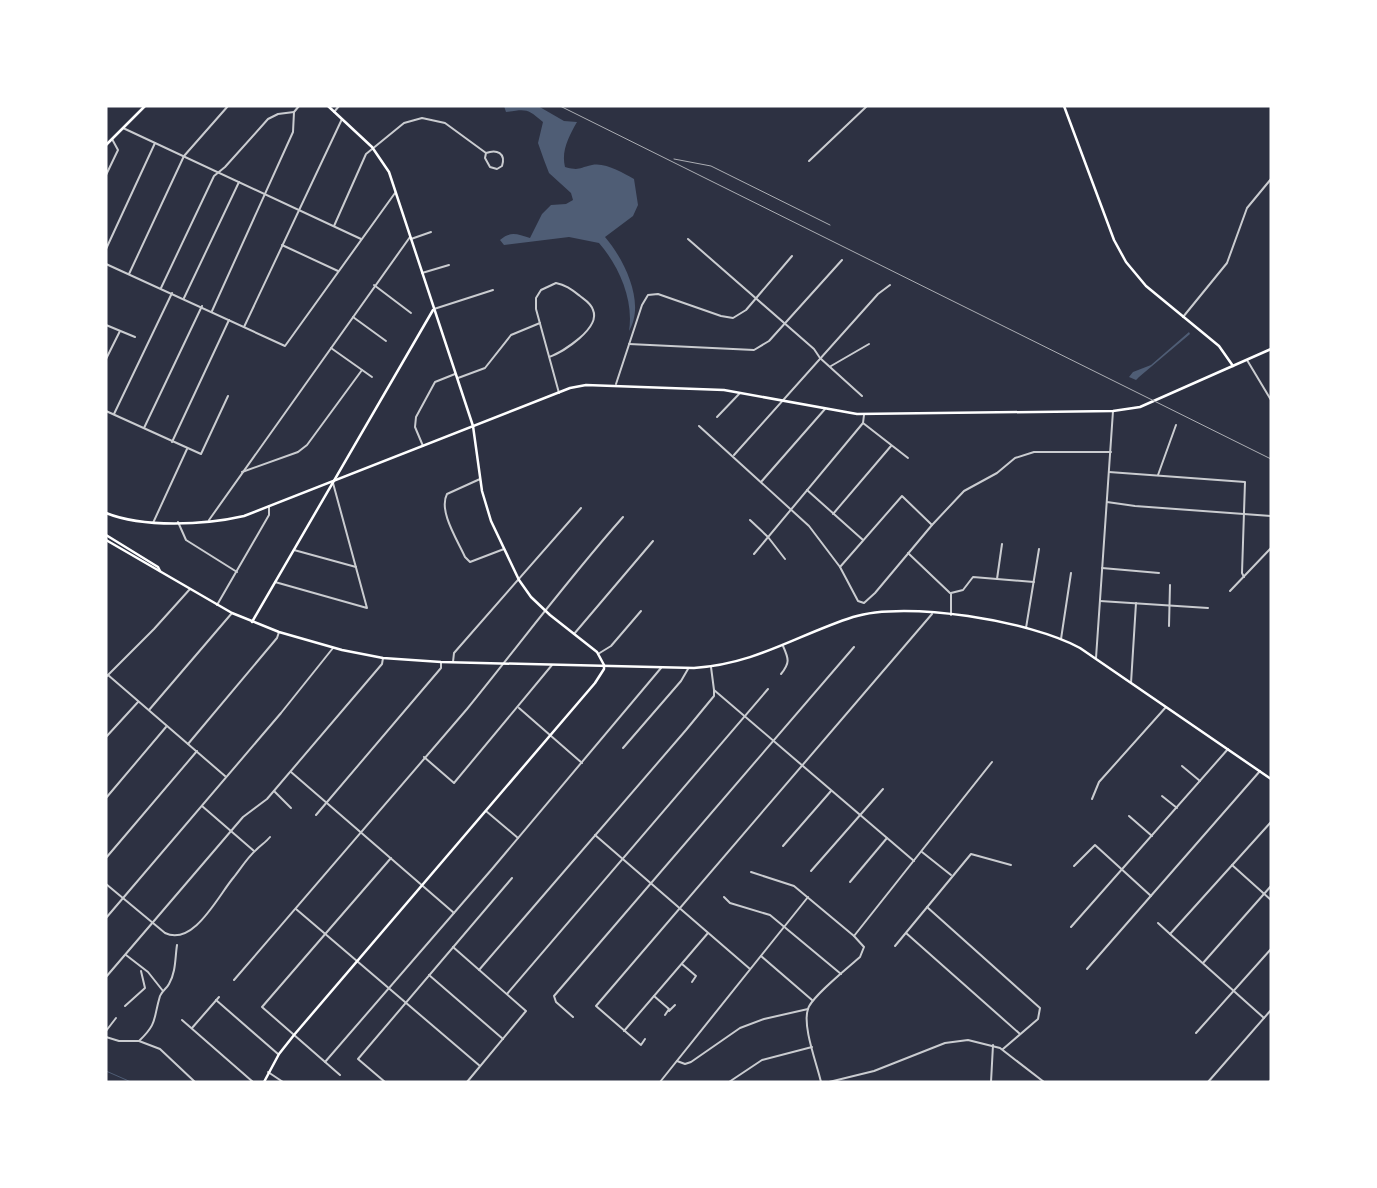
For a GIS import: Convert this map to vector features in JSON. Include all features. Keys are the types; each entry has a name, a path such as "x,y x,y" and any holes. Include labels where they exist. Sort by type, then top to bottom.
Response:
{"main road":[{"path":"106,145 145,106"},
{"path":"264,1082 279,1054 294,1035 486,811 596,681 604,669 598,654 544,610 520,580 504,549 486,508 473,426 396,192 385,164 372,147 328,106"},
{"path":"1064,106 1118,248 1142,281 1219,346 1233,366"},
{"path":"252,622 434,309"},
{"path":"106,515 138,522 153,523 238,517 333,482 559,393 586,385 616,384 740,393 825,409 864,414 1113,411 1147,404 1271,349"},
{"path":"106,535 158,567 160,571"},
{"path":"106,540 232,613 252,622 279,632 333,647 383,658 441,662 604,665 688,669 711,667 750,658 845,619 866,613 892,611 988,618 1061,640 1096,658 1271,779"}],"street":[{"path":"130,274 184,156 228,106"},
{"path":"212,311 293,132 294,112 299,106"},
{"path":"334,112 340,106"},
{"path":"809,160 867,106"},
{"path":"161,288 210,182 217,172 225,167 268,119 278,114 294,112"},
{"path":"334,226 366,154 372,147 404,123 430,118 444,123 486,153 496,151 501,153 503,157 502,166 497,169 490,167 485,158 486,153"},
{"path":"244,327 342,119"},
{"path":"124,128 362,239"},
{"path":"106,175 118,150 112,139"},
{"path":"106,249 155,143"},
{"path":"1183,317 1227,263 1247,208 1271,179"},
{"path":"184,298 239,182"},
{"path":"106,264 202,306 285,346 396,192"},
{"path":"209,520 374,285 411,238 431,232"},
{"path":"688,239 814,349 820,358 862,396"},
{"path":"282,245 338,271"},
{"path":"616,384 642,305 648,295 658,294 727,318 741,314 792,256"},
{"path":"629,344 754,350 766,344 842,260"},
{"path":"422,273 449,265"},
{"path":"549,357 572,346 591,324 594,313 590,304 570,288 554,283 544,288 536,298 536,309 540,323 549,357 559,393"},
{"path":"734,455 878,294 890,284"},
{"path":"374,285 411,313"},
{"path":"434,309 493,290"},
{"path":"114,414 172,293"},
{"path":"144,428 202,306"},
{"path":"353,317 386,341"},
{"path":"172,442 230,320"},
{"path":"457,378 485,368 511,335 540,323"},
{"path":"106,325 135,337"},
{"path":"106,359 120,331"},
{"path":"831,366 869,344"},
{"path":"331,348 372,376"},
{"path":"1247,360 1271,400"},
{"path":"242,472 298,452 307,445 362,370"},
{"path":"423,446 415,427 416,417 436,382 455,374"},
{"path":"718,417 740,393"},
{"path":"106,410 201,454 228,396"},
{"path":"761,482 825,409"},
{"path":"1096,658 1113,411"},
{"path":"754,554 864,423 864,414"},
{"path":"864,423 908,458"},
{"path":"1158,475 1176,425"},
{"path":"699,426 734,455 816,533 840,567 858,600 864,603 875,593 932,525 968,487 992,477 1021,455 1034,452 1111,452"},
{"path":"833,514 891,446"},
{"path":"153,523 187,449"},
{"path":"1109,472 1246,482 1242,567 1244,577"},
{"path":"480,479 447,494 444,503 447,516 465,557 470,562 504,549"},
{"path":"274,582 367,608 333,482"},
{"path":"806,490 864,540"},
{"path":"840,567 902,496 932,525"},
{"path":"1107,502 1135,506 1271,516"},
{"path":"218,605 270,515 269,506"},
{"path":"453,662 454,653 520,580 581,508"},
{"path":"234,980 504,664 544,610 623,517"},
{"path":"750,520 768,537 785,559"},
{"path":"178,522 186,540 237,572"},
{"path":"574,634 652,541"},
{"path":"997,578 1002,544"},
{"path":"1230,591 1271,548"},
{"path":"1026,628 1039,549"},
{"path":"294,550 356,567"},
{"path":"908,553 951,593 951,615"},
{"path":"1102,568 1158,573"},
{"path":"1061,640 1071,573"},
{"path":"951,593 963,590 973,577 1034,582"},
{"path":"1169,626 1170,585"},
{"path":"190,589 154,630 107,676 139,701 226,777"},
{"path":"1100,601 1208,608"},
{"path":"1131,683 1136,603"},
{"path":"598,654 611,646 641,611"},
{"path":"149,710 232,613"},
{"path":"645,1040 641,1045 596,1006 932,614"},
{"path":"188,744 278,638 279,632"},
{"path":"781,674 790,660 783,646"},
{"path":"106,918 325,660 333,647"},
{"path":"573,1017 556,1002 554,996 854,647"},
{"path":"106,977 231,830 243,817 261,805 274,792 382,664 383,658"},
{"path":"316,815 441,668 441,662"},
{"path":"424,757 454,783 553,665"},
{"path":"479,970 596,836 714,696 711,667"},
{"path":"325,1062 582,763 661,668"},
{"path":"623,748 681,681 688,669"},
{"path":"507,994 768,689"},
{"path":"714,690 914,861"},
{"path":"106,737 139,701"},
{"path":"1092,800 1099,782 1166,707"},
{"path":"518,708 582,763"},
{"path":"106,798 166,726"},
{"path":"1071,927 1228,750"},
{"path":"106,858 197,751"},
{"path":"854,936 992,762"},
{"path":"1182,766 1200,782"},
{"path":"1087,968 1260,771"},
{"path":"291,772 454,913"},
{"path":"811,871 883,789"},
{"path":"783,846 832,790"},
{"path":"274,792 291,808"},
{"path":"1162,796 1177,808"},
{"path":"202,806 254,851"},
{"path":"486,811 518,838"},
{"path":"1129,816 1152,836"},
{"path":"1170,934 1271,822"},
{"path":"596,836 750,969"},
{"path":"106,884 165,933 172,936 179,935 199,923 254,851 270,837"},
{"path":"850,882 887,838"},
{"path":"1074,866 1095,845 1151,896"},
{"path":"922,852 952,875"},
{"path":"896,946 971,854 1011,865"},
{"path":"340,1075 262,1007 391,858"},
{"path":"1232,865 1271,900"},
{"path":"751,872 789,883 863,945 863,954 813,1000 806,1015 821,1082"},
{"path":"385,1082 358,1059 512,878"},
{"path":"1203,963 1271,886"},
{"path":"724,897 730,903 770,915 841,974"},
{"path":"660,1082 808,897"},
{"path":"927,907 1038,1006 1041,1011 1038,1019 1003,1049"},
{"path":"296,909 480,1066"},
{"path":"1158,923 1264,1018"},
{"path":"624,1031 708,933"},
{"path":"906,933 1020,1034"},
{"path":"139,1041 153,1027 161,994 174,974 177,945"},
{"path":"453,947 526,1011 466,1082"},
{"path":"1196,1033 1271,949"},
{"path":"125,954 141,969 148,972 163,992"},
{"path":"761,956 813,1000"},
{"path":"682,964 696,977"},
{"path":"124,1006 144,988 141,969"},
{"path":"692,982 700,972"},
{"path":"429,975 503,1039"},
{"path":"654,996 670,1010"},
{"path":"192,1028 219,997"},
{"path":"216,1000 279,1054"},
{"path":"665,1015 674,1005"},
{"path":"677,1061 685,1064 691,1062 730,1034 756,1022 808,1009"},
{"path":"1208,1082 1271,1010"},
{"path":"106,1031 116,1018"},
{"path":"182,1020 254,1082"},
{"path":"106,1038 119,1041 139,1041 160,1049 195,1082"},
{"path":"829,1082 874,1071 950,1042 968,1040 1003,1049 1044,1082"},
{"path":"991,1082 993,1045"},
{"path":"729,1082 762,1060 812,1047"},
{"path":"268,1072 283,1082"}],"water":[{"path":"504,106 538,106 564,121 577,122 565,149 565,167 576,169 597,164 614,169 634,179 638,205 633,216 605,237 625,269 634,295 634,320 629,331 629,307 623,284 613,262 599,243 569,237 504,245 500,240 507,235 514,234 530,238 542,214 551,205 566,204 573,200 571,193 549,173 538,143 543,122 530,112 518,110 506,112"},
{"path":"1189,332 1190,334 1136,380 1129,377 1133,372 1151,365"}],"waterway":[{"path":"106,1071 131,1082"}],"railway":[{"path":"560,106 1271,459"},
{"path":"674,159 711,166 830,225"}]}
